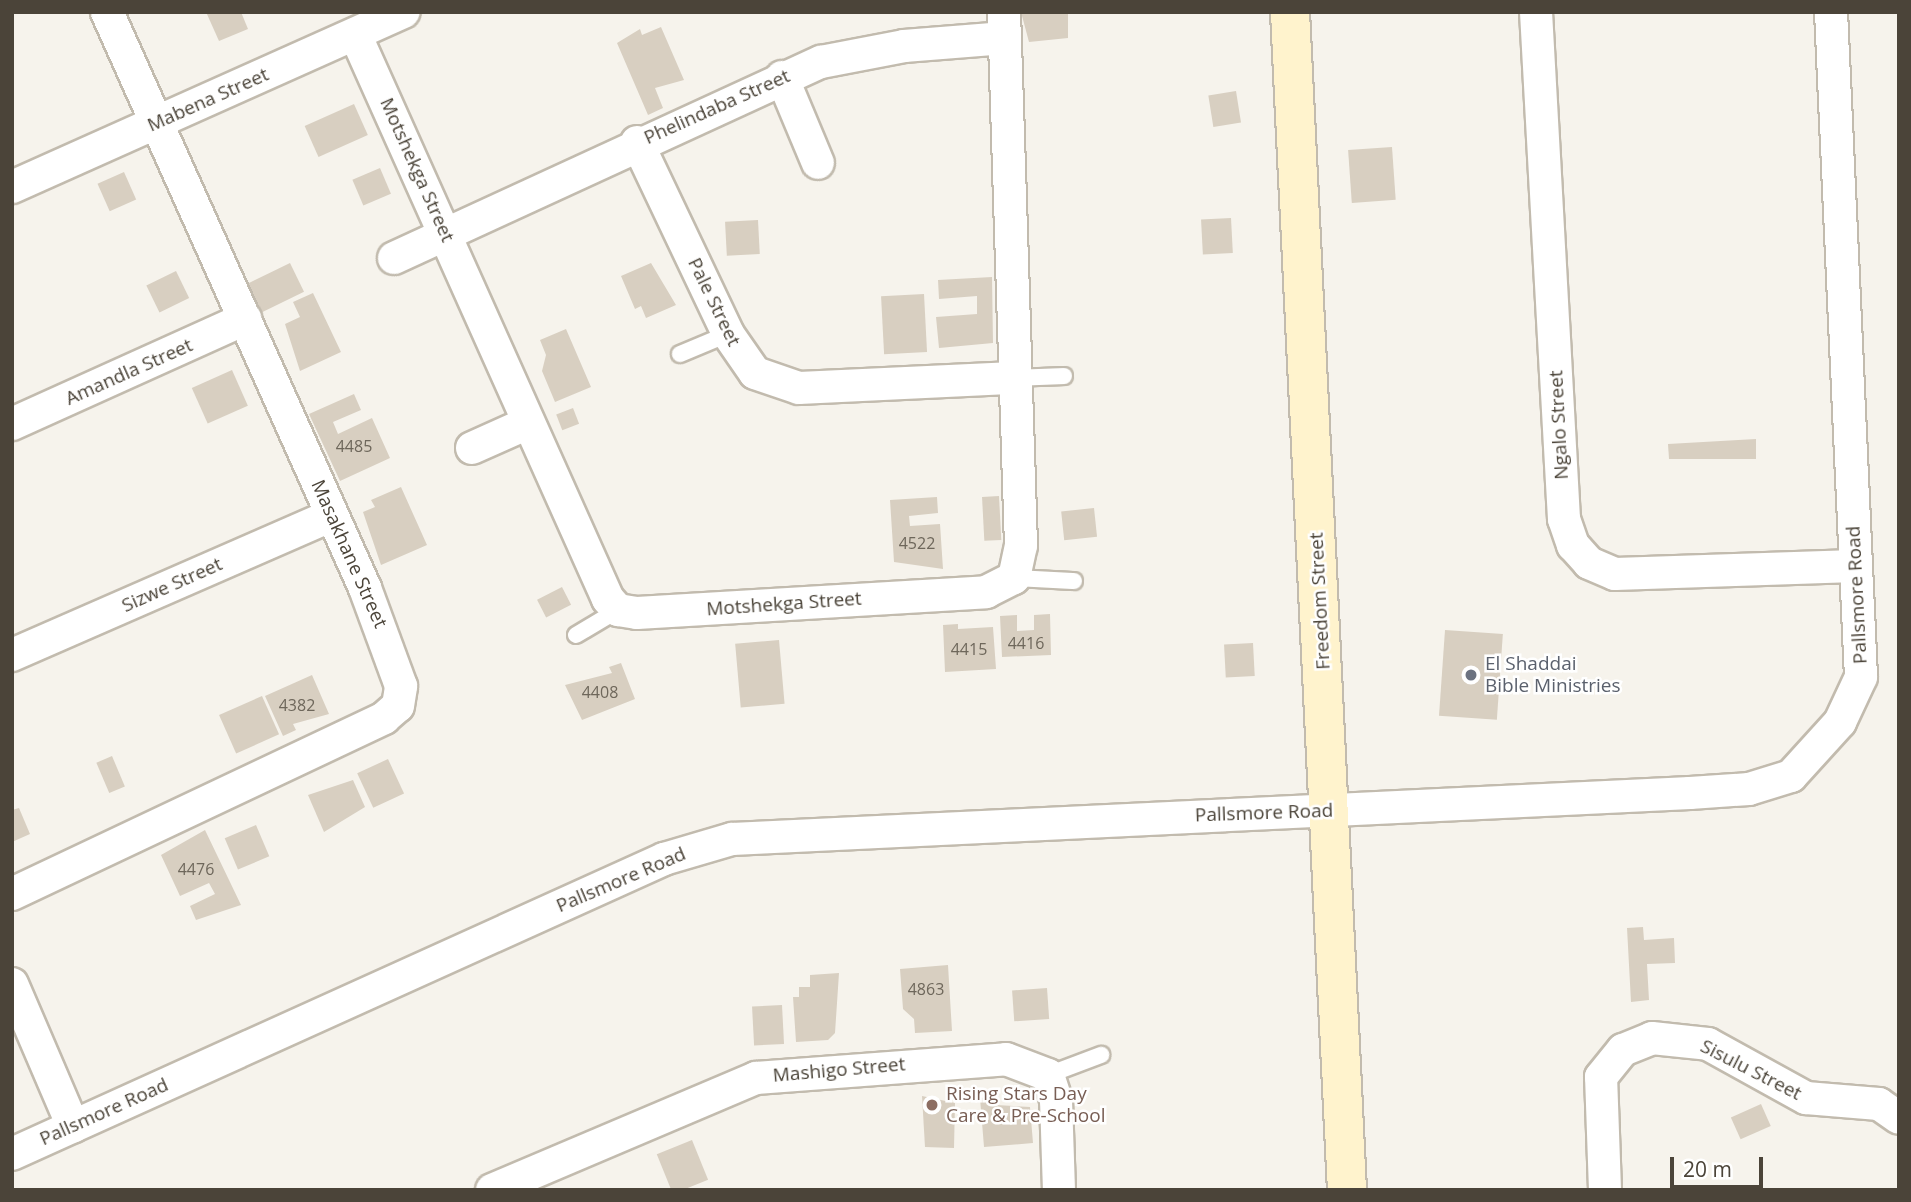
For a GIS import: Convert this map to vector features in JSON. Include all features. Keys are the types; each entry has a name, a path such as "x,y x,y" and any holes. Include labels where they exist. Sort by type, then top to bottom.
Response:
{"street":[{"name":"Masakhane Street","path":"12,894 384,718 398,706 398,669 107,12"},
{"name":"Mabena Street","path":"12,187 404,12"},
{"name":"Freedom Street","path":"1290,12 1331,811 1346,1190"},
{"name":"Ngalo Street","path":"1536,12 1564,519 1573,545 1589,564 1615,574 1855,566"},
{"name":"Pallsmore Road","path":"12,1154 702,846 834,832 1331,811 1749,789 1791,776 1840,722 1861,677 1831,12"},
{"name":"Phelindaba Street","path":"394,258 446,231 782,77 860,52 1004,25"},
{"path":"1004,25 1021,546 1014,578"},
{"name":"Motshekga Street","path":"355,34 446,231 528,423 618,610 986,592 1014,578"},
{"path":"782,77 818,163"},
{"name":"Pale Street","path":"637,142 728,334 755,373 799,388 1014,378"},
{"name":"Amandla Street","path":"12,424 245,319"},
{"path":"472,448 528,423"},
{"name":"Sizwe Street","path":"12,655 332,515"},
{"path":"12,984 73,1126"},
{"name":"Sisulu Street","path":"1605,1190 1601,1077 1623,1050 1652,1038 1707,1044 1806,1098 1878,1104 1899,1118"},
{"name":"Mashigo Street","path":"492,1190 756,1078 1006,1059 1048,1075"},
{"path":"1048,1075 1056,1100 1059,1190"}],"lane":[{"path":"680,354 728,334"},
{"path":"1014,378 1064,376"},
{"path":"1014,578 1074,582"},
{"path":"576,635 618,610"},
{"path":"1048,1075 1101,1055"}],"building":[{"path":"206,12 241,12 248,29 219,41"},
{"path":"1021,12 1068,12 1068,38 1029,42"},
{"path":"661,27 684,80 655,88 663,108 648,115 617,43 640,29 642,35"},
{"path":"1236,91 1241,123 1213,127 1208,95"},
{"path":"354,104 368,135 318,157 305,126"},
{"path":"1392,147 1396,200 1352,203 1348,150"},
{"path":"380,168 391,194 363,205 352,180"},
{"path":"124,172 136,199 110,211 98,184"},
{"path":"1231,218 1233,253 1203,255 1201,220"},
{"path":"758,220 760,254 727,256 725,222"},
{"path":"290,263 304,292 260,313 246,284"},
{"path":"651,263 676,305 646,318 641,306 635,309 621,276"},
{"path":"176,271 189,298 159,312 146,285"},
{"path":"992,277 993,343 939,348 936,317 977,314 977,296 939,299 938,280"},
{"path":"313,293 341,352 300,371 285,324 300,317 293,302"},
{"path":"924,294 927,352 884,354 881,296"},
{"path":"566,329 591,387 555,402 542,371 546,355 540,340"},
{"path":"232,370 248,406 208,424 192,388"},
{"path":"354,394 361,410 333,422 338,434 372,418 390,458 340,481 309,414"},
{"path":"573,408 579,424 562,430 556,414"},
{"path":"1756,439 1756,459 1669,459 1668,444"},
{"path":"401,487 427,545 381,565 363,512 375,507 371,500"},
{"path":"999,496 1001,540 984,541 982,497"},
{"path":"937,497 938,513 909,516 910,526 940,524 943,569 894,562 890,500"},
{"path":"1094,508 1097,537 1064,540 1061,511"},
{"path":"562,587 571,605 546,618 537,600"},
{"path":"1050,614 1051,655 1002,657 1000,616 1017,615 1017,631 1034,630 1034,615"},
{"path":"958,624 958,629 993,627 996,669 945,672 943,625"},
{"name":"El Shaddai Bible Ministries","path":"1445,630 1503,634 1497,720 1439,716"},
{"path":"779,640 785,704 741,708 735,644"},
{"path":"1253,643 1255,676 1226,677 1224,645"},
{"path":"621,663 635,699 582,720 565,685 612,673 609,667"},
{"path":"312,675 329,714 293,724 296,730 283,736 265,696"},
{"path":"262,696 279,734 236,753 219,715"},
{"path":"112,756 125,786 109,793 96,763"},
{"path":"388,759 404,793 373,808 357,773"},
{"path":"353,780 365,807 324,832 308,795"},
{"path":"19,808 30,834 12,842 12,810"},
{"path":"256,825 269,856 238,870 225,838"},
{"path":"205,830 241,905 196,920 190,906 215,894 209,883 180,896 161,855"},
{"path":"1643,927 1644,940 1674,938 1675,963 1647,964 1649,1000 1631,1002 1627,928"},
{"path":"948,965 952,1031 915,1033 914,1019 903,1009 900,969"},
{"path":"839,973 835,1033 828,1040 796,1042 793,997 799,997 799,987 810,987 810,975"},
{"path":"1047,988 1049,1019 1014,1021 1012,990"},
{"path":"782,1005 784,1044 754,1046 752,1007"},
{"path":"922,1096 955,1103 954,1148 925,1147"},
{"path":"995,1097 996,1105 1030,1107 1033,1143 984,1147 980,1098"},
{"path":"1761,1104 1771,1126 1741,1139 1731,1117"},
{"path":"692,1140 708,1180 683,1190 671,1190 657,1154"}],"place":[{"name":"El Shaddai Bible Ministries","path":"1471,675"},
{"name":"Rising Stars Day Care & Pre-School","path":"932,1105"}]}
